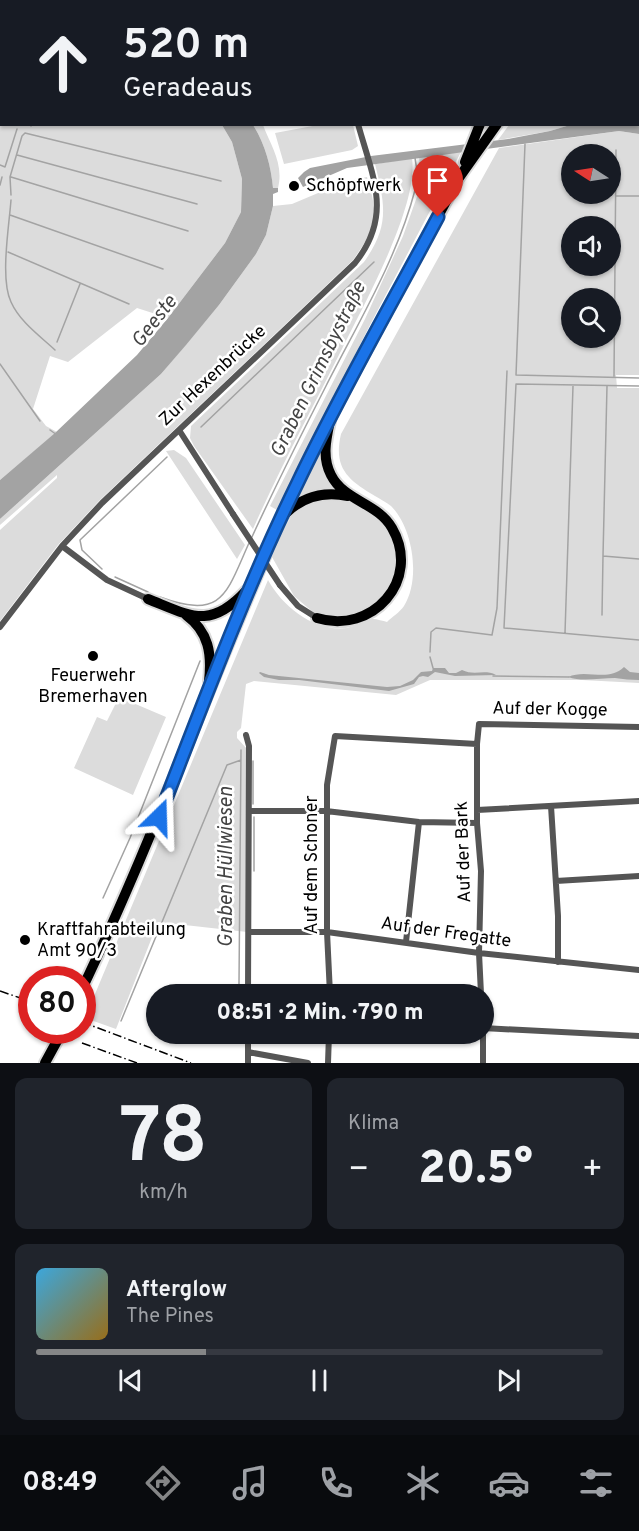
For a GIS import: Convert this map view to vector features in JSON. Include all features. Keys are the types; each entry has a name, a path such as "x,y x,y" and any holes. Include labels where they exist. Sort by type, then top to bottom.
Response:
{"highway":[{"path":"93,966 144,854 206,696 280,520 331,416 483,131"},
{"path":"317,618 343,622 365,616 383,603 392,592 401,564 400,549 393,529 378,512 354,498 334,480 327,464 325,447 331,416"},
{"path":"280,520 293,507 318,495 336,494 354,498"},
{"path":"148,599 186,615 201,617 222,612 252,584"},
{"path":"186,615 197,624 208,644 210,668 206,696"},
{"path":"47,1063 55,1044"},
{"path":"40,1063 53,1048"}],"street":[{"name":"Zur Hexenbrücke","path":"0,627 62,546 102,503 364,252 371,239 378,215 378,202 359,126"},
{"path":"179,430 280,585 298,606 317,618"},
{"path":"62,546 107,580 148,599"},
{"name":"Auf der Kogge","path":"477,744 478,724 639,727"},
{"path":"246,735 249,746 248,984"},
{"name":"Auf dem Schoner","path":"330,984 326,811 327,785 336,736 477,744"},
{"name":"Auf der Bark","path":"477,744 477,823 481,871 481,984"},
{"path":"477,810 639,801"},
{"path":"551,806 558,962"},
{"path":"249,811 326,811 419,822 477,823"},
{"path":"405,942 419,822"},
{"path":"556,881 639,876"},
{"name":"Auf der Fregatte","path":"249,932 327,932 479,953 639,970"},
{"path":"494,1029 639,1036"},
{"path":"248,1044 248,1063"},
{"path":"328,1063 329,1044"},
{"path":"483,1044 483,1063"},
{"path":"248,1052 308,1063"}],"shaded area":[{"path":"0,126 223,126 232,142 242,179 241,212 225,243 168,318 137,308 68,362 50,356 33,409 46,426 57,432 0,480"},
{"path":"223,126 254,126 267,155 273,188 278,188 278,192 273,194 273,206 266,235 256,254 219,305 161,374 0,519 0,480 55,433 137,355 225,243 241,212 242,179 232,142"},
{"path":"254,126 263,126 273,148 279,171 278,188 273,189 271,172 261,140"},
{"path":"313,126 353,126 358,146 352,150 284,164 275,133"},
{"path":"508,126 567,126 550,131 498,140"},
{"path":"567,126 639,126 639,134 619,131 347,168 303,187 298,178 310,168 371,156 508,139"},
{"path":"619,131 639,134 639,375 616,375 617,388 639,388 639,683 582,680 430,680 396,695 254,681 246,684 241,728 237,732 237,738 247,749 247,932 158,922 116,1029 96,1022 96,992 268,580 282,599 301,616 311,622 335,628 347,628 373,619 387,622 404,606 409,595 413,568 405,527 391,506 357,484 345,472 339,456 341,434 499,148"},
{"path":"461,152 371,323 277,510 270,506 365,319 403,236 419,191 421,173 419,157"},
{"path":"412,158 412,178 407,202 388,255 253,529 194,446 190,438 191,426 364,262 382,226 383,203 375,164"},
{"path":"367,177 373,202 373,221 367,238 353,260 100,500 58,545 0,621 0,530 57,478 57,475 0,525 0,519 161,374 219,305 256,254 266,235 273,206 292,204 349,180"},
{"path":"322,447 341,492 296,503"},
{"path":"174,450 186,458 245,545 237,559 166,451"},
{"path":"340,498 369,509 391,530 398,555 391,587 372,609 339,619 314,613 294,596 272,557 296,510 310,501"},
{"path":"624,667 630,672 639,673 639,680 568,677 582,674 611,674"},
{"path":"433,668 445,668 449,673 462,670 496,675 455,676 435,672 428,677 419,677 414,684 389,691 299,680 279,680 264,677 259,673 387,687 400,686 413,680 421,672 432,671"},
{"path":"119,697 166,717 133,795 74,768 97,717 107,721"}],"waterway":[{"path":"0,165 5,167 17,129"},
{"path":"11,195 10,177 22,136 25,133 221,181"},
{"path":"525,144 516,375 639,378"},
{"path":"17,155 197,204"},
{"name":"Graben Grimsbystraße","path":"251,539 398,241 417,182 415,158"},
{"path":"0,185 2,177"},
{"path":"11,177 188,231"},
{"path":"621,196 639,196"},
{"path":"11,200 6,252 8,292 20,316 55,350"},
{"path":"614,376 616,204"},
{"path":"10,215 163,269"},
{"path":"8,252 129,304"},
{"path":"201,427 374,262"},
{"path":"57,342 80,284"},
{"path":"0,364 40,421"},
{"path":"430,652 431,632 436,628 492,635 497,608 507,371"},
{"path":"639,386 516,384 504,628 639,640"},
{"path":"565,633 573,386"},
{"path":"603,556 607,386"},
{"path":"50,430 57,435"},
{"path":"102,569 82,550 80,540 167,457"},
{"path":"160,597 197,605 210,603 219,598 227,589 249,543"},
{"path":"602,615 603,556 639,559"},
{"path":"115,577 148,592"},
{"path":"430,657 433,668"},
{"name":"Graben Grimsbystraße","path":"103,898 130,838 200,661"},
{"path":"493,676 569,677"},
{"name":"Graben Hüllwiesen","path":"239,984 241,750"},
{"path":"121,1021 227,765 241,760"},
{"path":"253,761 253,804"},
{"path":"254,817 254,871"}],"railway":[{"path":"0,991 18,997"},
{"path":"96,1027 191,1063"},
{"path":"85,1044 137,1063"}],"place":[{"name":"Schöpfwerk","path":"294,186"},
{"name":"Feuerwehr Bremerhaven","path":"93,656"},
{"name":"Kraftfahrabteilung Amt 90/3","path":"25,940"}],"route":[{"path":"159,817 252,584 297,482 438,217"}],"water label":[{"name":"Geeste","path":"155,322"}]}
